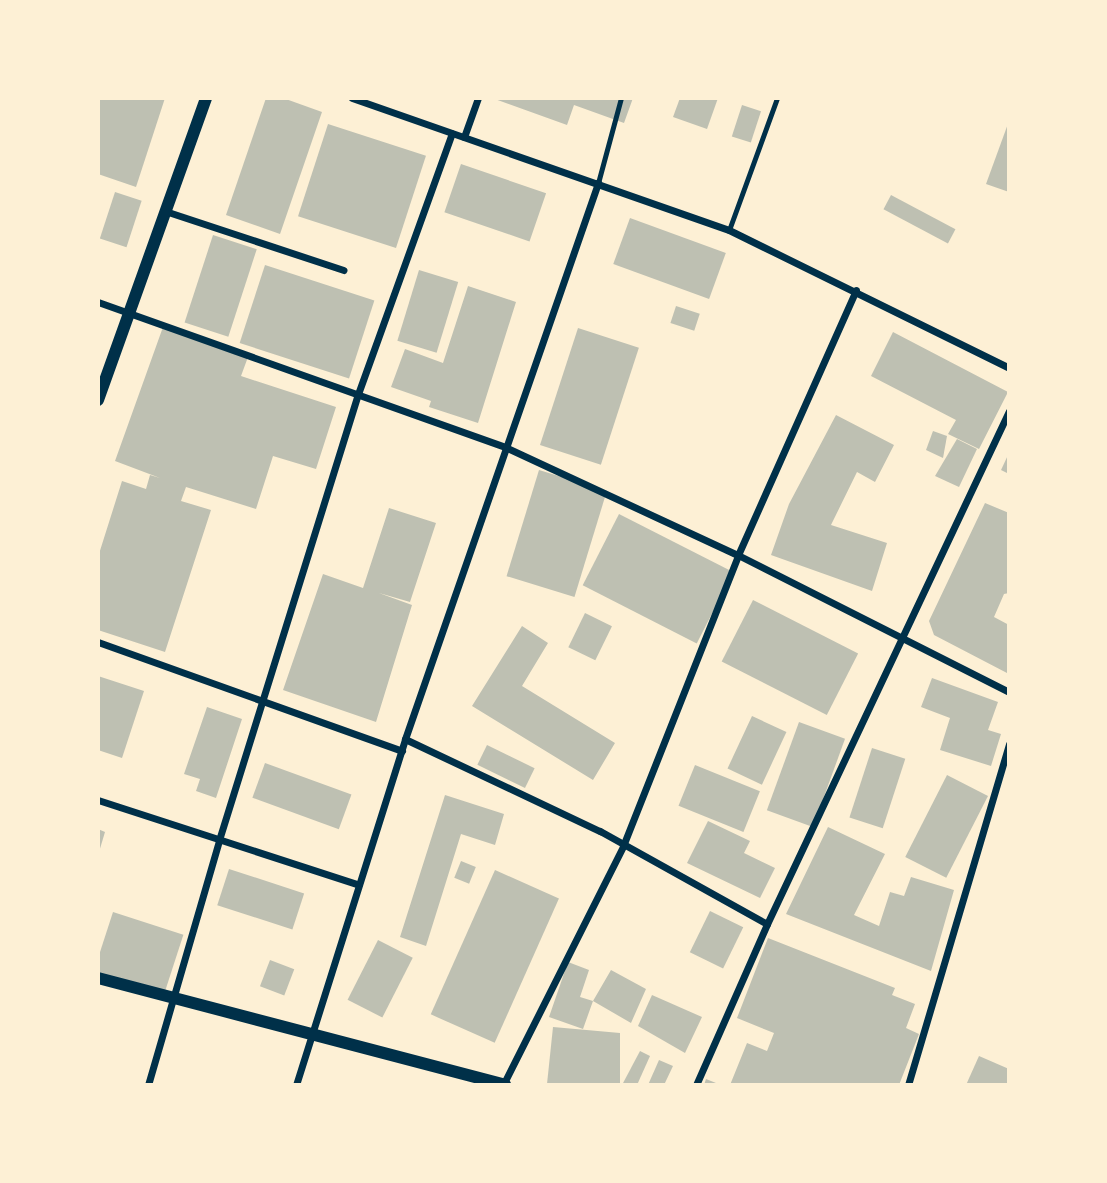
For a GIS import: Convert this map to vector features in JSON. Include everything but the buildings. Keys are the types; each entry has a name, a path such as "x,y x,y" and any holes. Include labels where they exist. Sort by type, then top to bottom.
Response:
{"street":[{"path":"98,400 206,98"},
{"path":"352,98 729,230 856,290 1009,368"},
{"path":"464,137 478,98"},
{"path":"148,1085 219,840 265,700 358,394 452,133"},
{"path":"296,1085 405,740 598,183"},
{"path":"166,211 343,270"},
{"path":"98,978 503,1085 623,846 738,555 856,290"},
{"path":"98,302 505,447 738,555 1009,692"},
{"path":"696,1085 767,924 1009,411"},
{"path":"98,642 402,751"},
{"path":"405,740 623,846 767,924"},
{"path":"908,1085 1009,744"},
{"path":"98,800 359,885"}],"lane":[{"path":"598,183 621,98"},
{"path":"729,230 776,98"}]}
